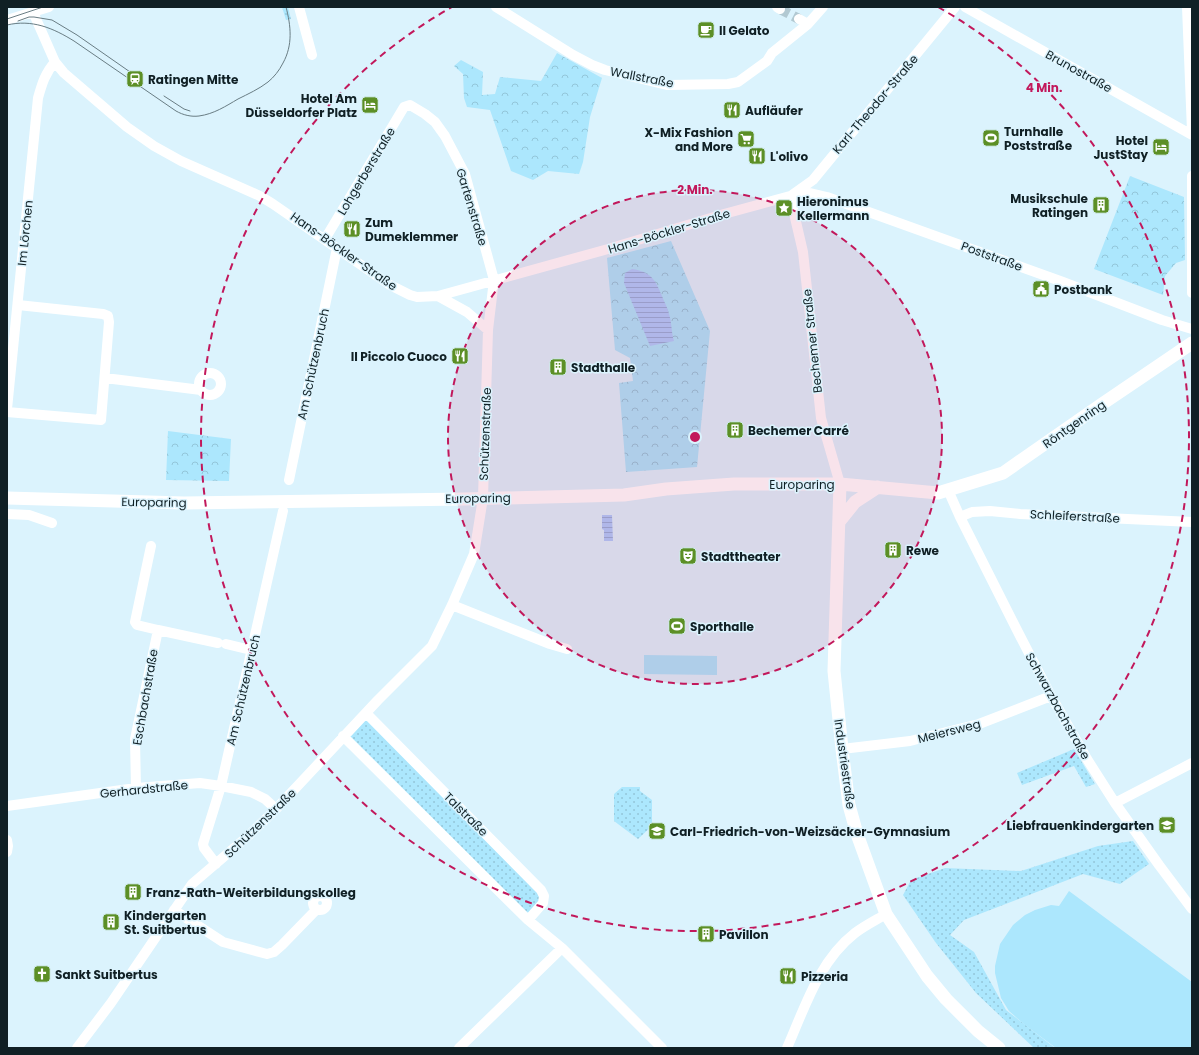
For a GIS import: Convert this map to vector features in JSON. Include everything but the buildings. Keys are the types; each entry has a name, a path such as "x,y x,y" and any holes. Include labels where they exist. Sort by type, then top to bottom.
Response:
{"main road":[{"name":"Röntgenring","path":"948,490 1002,473 1192,343"},
{"name":"Europaring","path":"7,498 184,503 483,498 624,495 666,489 734,484 840,484 938,493 948,490"},
{"name":"Industriestraße","path":"840,484 834,671 849,805 857,834 886,914 927,976 946,999 978,1031 999,1048"},
{"path":"839,522 855,502 878,488"}],"street":[{"path":"8,18 50,7"},
{"path":"299,7 312,55"},
{"name":"Wallstraße","path":"496,7 573,55 592,65 605,70 667,85 728,84 738,82 767,61 772,52 804,22 823,7"},
{"name":"Karl-Theodor-Straße","path":"790,196 813,180 955,7"},
{"name":"Brunostraße","path":"965,7 1192,134"},
{"path":"1187,7 1192,131"},
{"name":"Hans-Böckler-Straße","path":"33,12 55,62 75,83 127,127 175,158 260,196 325,239 390,285 417,297 438,296 608,249 790,196"},
{"name":"Im Lörchen","path":"7,409 38,98 42,82 55,62"},
{"name":"Lohgerberstraße","path":"325,239 404,107 410,105"},
{"name":"Gartenstraße","path":"410,105 435,122 445,136 465,174 494,280"},
{"path":"1192,176 1192,293"},
{"name":"Poststraße","path":"790,196 810,193 827,197 1063,282 1162,320 1192,329"},
{"name":"Bechemer Straße","path":"790,196 803,252 821,418 840,484"},
{"name":"Am Schützenbruch","path":"289,480 337,248"},
{"name":"Schützenstraße","path":"77,1048 111,1003 192,884 276,810 343,736 432,646 474,554 483,498 488,330 494,280"},
{"path":"438,296 467,312 488,330"},
{"path":"7,412 101,420 109,322 108,316 103,314 18,305"},
{"path":"105,378 201,390"},
{"name":"Schwarzbachstraße","path":"948,490 960,517 1051,696 1087,759 1115,803 1192,909"},
{"name":"Schleiferstraße","path":"960,517 972,512 990,510 1020,514 1192,522"},
{"name":"Am Schützenbruch","path":"216,864 204,848 203,844 221,786 283,511"},
{"path":"7,514 29,515 52,523"},
{"path":"151,546 135,622 137,625 252,650"},
{"path":"452,605 550,644 567,649"},
{"name":"Eschbachstraße","path":"136,788 135,739 158,630"},
{"name":"Meiersweg","path":"842,749 910,741 979,724 1051,696"},
{"name":"Talstraße","path":"366,713 541,890 544,896 543,902 528,920"},
{"path":"343,736 528,920 562,948 662,1048"},
{"path":"1115,803 1192,764"},
{"name":"Gerhardstraße","path":"7,806 136,788 200,783 251,792 265,799 276,810"},
{"path":"7,840 7,852"},
{"path":"174,910 223,942 267,954 274,952 282,945 316,910"},
{"path":"787,1048 820,973 838,949 855,933 886,914"},
{"path":"460,1048 562,948"}],"green space":[{"path":"282,7 288,7 291,19 286,20"},
{"path":"557,53 602,78 590,117 583,162 579,174 548,171 533,180 511,171 490,110 467,107 464,98 463,74 454,66 461,60 483,72 482,95 495,94 500,77 541,81"},
{"path":"1130,176 1184,197 1185,260 1176,263 1165,276 1163,295 1094,269"},
{"path":"671,241 710,331 697,467 626,472 619,383 633,381 630,358 615,350 607,258"},
{"path":"168,431 231,439 229,481 166,480"},
{"path":"644,655 717,656 717,675 644,674"},
{"path":"368,714 543,896 528,920 346,737"},
{"path":"1074,749 1095,784 1086,787 1074,766 1022,785 1017,773"},
{"path":"622,787 640,787 640,791 652,800 652,826 638,839 614,821 614,794"},
{"path":"1133,841 1149,864 1120,884 1083,874 964,920 950,935 974,952 1006,1010 1055,1048 1034,1048 976,993 936,943 903,895 911,880 945,868 1021,871 1098,846"},
{"path":"1069,891 1192,982 1192,1048 1056,1048 1009,1011 1001,998 995,973 1000,944 1013,925 1025,915 1051,905 1059,906"}],"shaded area":[{"path":"632,269 648,274 657,285 671,321 674,341 650,346 624,283 625,273"},
{"path":"602,515 612,515 613,541 604,541"}],"tunnel":[{"path":"780,9 799,19"}],"tram line":[{"path":"7,19 43,7"},
{"path":"7,25 16,23 34,24 58,32 74,41 176,111 181,114 196,116 215,112 261,87 276,74 286,56 290,42 290,28 286,7"},
{"path":"18,21 29,17 52,20 77,35 133,74"},
{"path":"164,96 184,109 190,111"}],"place":[{"name":"Il Gelato","path":"706,30"},
{"name":"Ratingen Mitte","path":"135,79"},
{"name":"Hotel Am Düsseldorfer Platz","path":"370,105"},
{"name":"Aufläufer","path":"732,110"},
{"name":"Turnhalle Poststraße","path":"991,138"},
{"name":"X-Mix Fashion and More","path":"746,139"},
{"name":"Hotel JustStay","path":"1161,147"},
{"name":"L'olivo","path":"757,156"},
{"name":"Musikschule Ratingen","path":"1101,205"},
{"name":"Hieronimus Kellermann","path":"784,208"},
{"name":"Zum Dumeklemmer","path":"352,229"},
{"name":"Postbank","path":"1041,289"},
{"name":"Il Piccolo Cuoco","path":"460,356"},
{"name":"Stadthalle","path":"558,367"},
{"name":"Bechemer Carré","path":"735,430"},
{"name":"Rewe","path":"893,550"},
{"name":"Stadttheater","path":"688,556"},
{"name":"Sporthalle","path":"677,626"},
{"name":"Liebfrauenkindergarten","path":"1167,825"},
{"name":"Carl-Friedrich-von-Weizsäcker-Gymnasium","path":"657,831"},
{"name":"Franz-Rath-Weiterbildungskolleg","path":"133,892"},
{"name":"Kindergarten St. Suitbertus","path":"111,922"},
{"name":"Pavillon","path":"706,934"},
{"name":"Sankt Suitbertus","path":"42,974"},
{"name":"Pizzeria","path":"788,976"}]}
